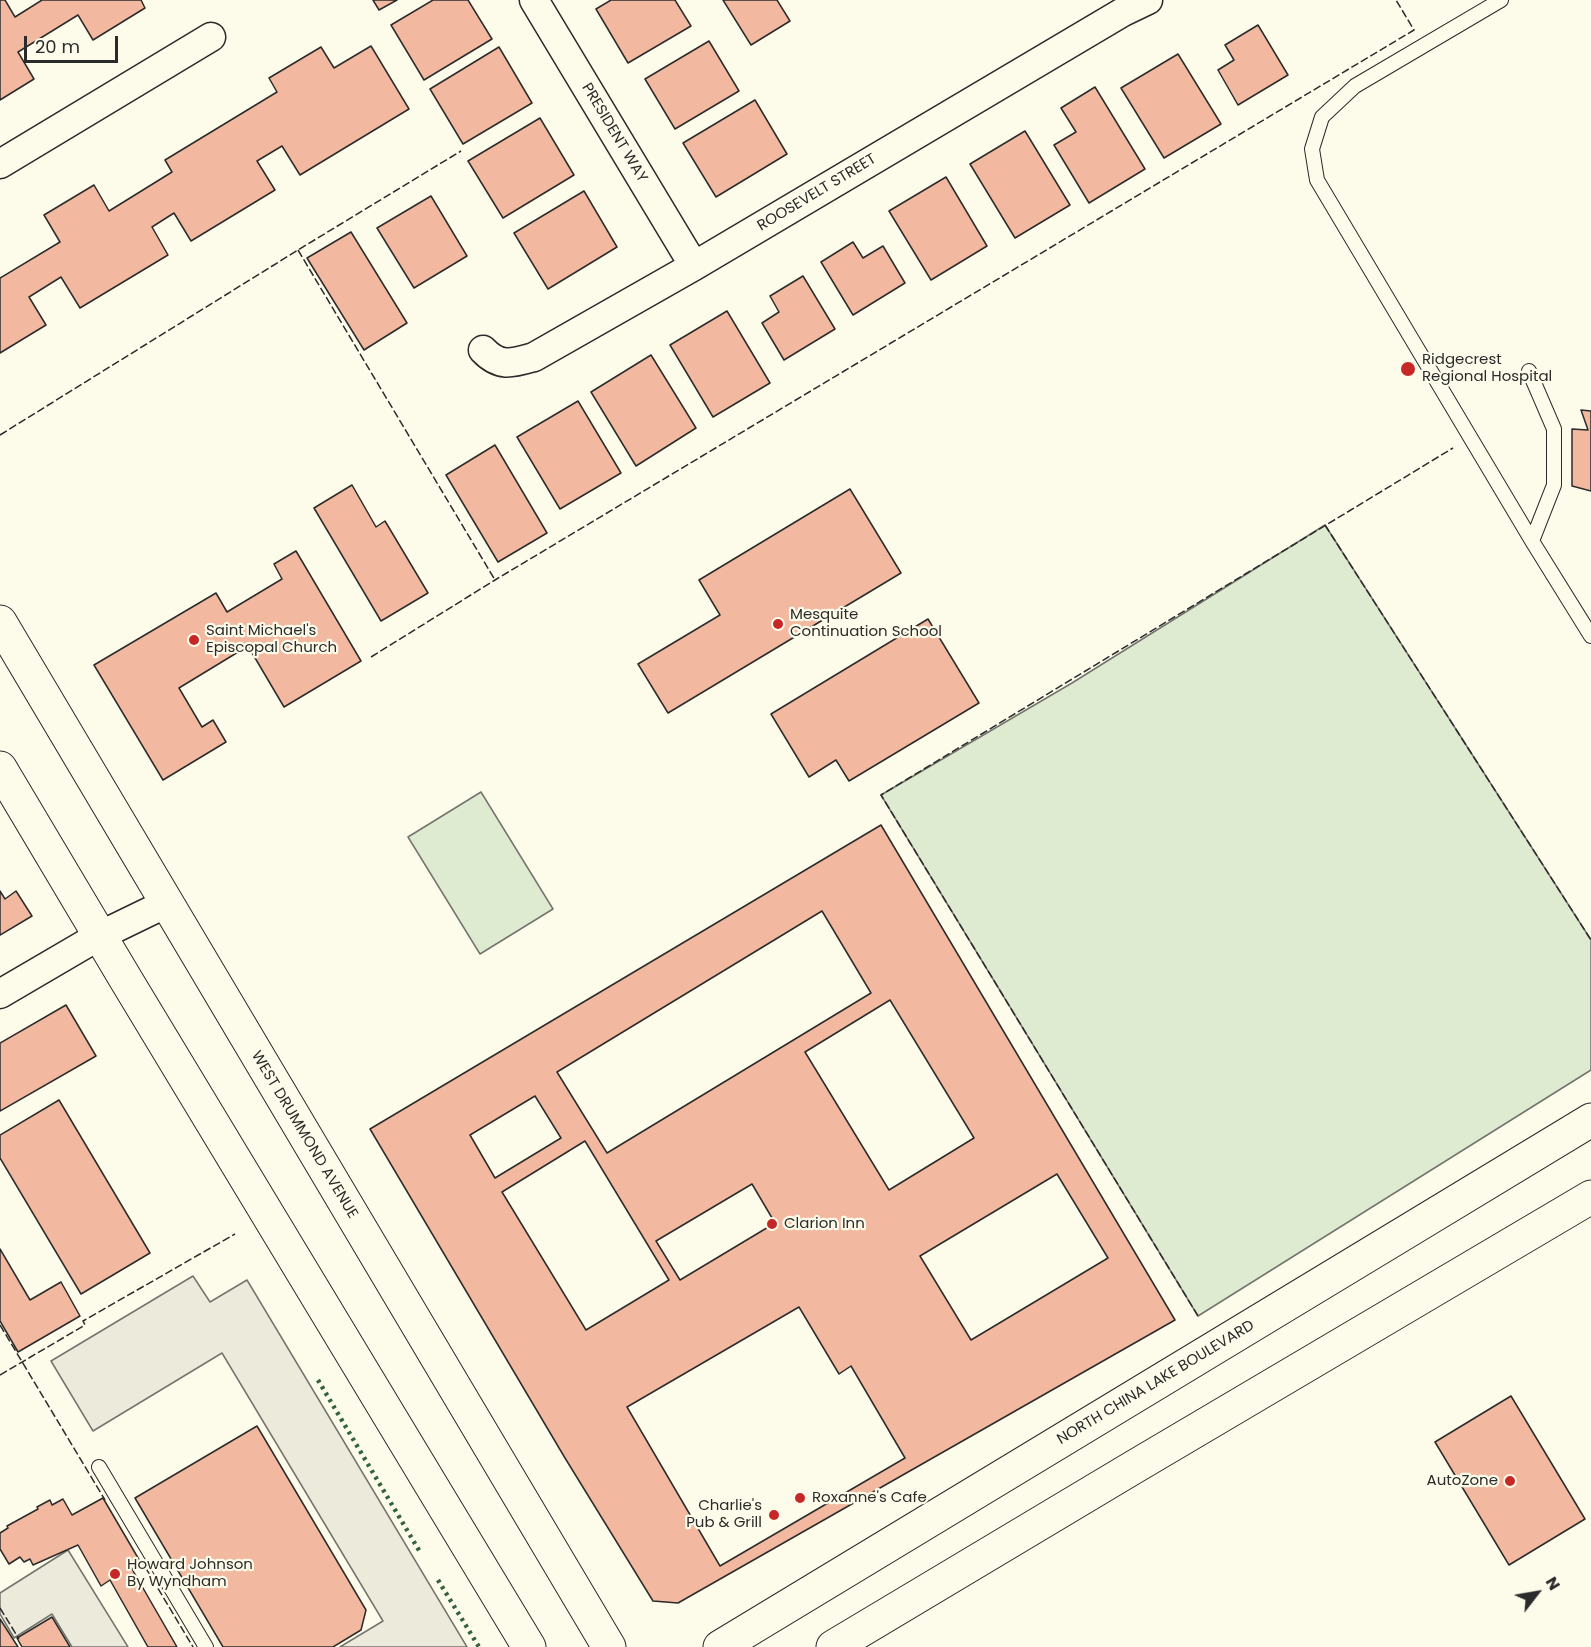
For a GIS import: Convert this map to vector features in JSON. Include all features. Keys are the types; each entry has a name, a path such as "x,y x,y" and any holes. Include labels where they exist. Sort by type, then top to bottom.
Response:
{"main road":[{"name":"WEST DRUMMOND AVENUE","path":"0,622 609,1647"},
{"path":"0,768 99,936 529,1647"},
{"name":"NORTH CHINA LAKE BOULEVARD","path":"720,1647 987,1483 1196,1360 1591,1120"},
{"path":"833,1647 1591,1197"}],"street":[{"name":"PRESIDENT WAY","path":"534,0 694,266"},
{"name":"ROOSEVELT STREET","path":"483,350 491,358 502,363 511,364 534,357 694,266 1123,12 1148,0"},
{"path":"0,164 211,37"},
{"path":"0,994 99,936 167,903"}],"lane":[{"path":"1501,0 1355,86 1322,117 1312,149 1317,180 1591,636"},
{"path":"1528,371 1554,429 1554,485 1532,541"},
{"path":"99,1467 206,1647"}],"green space":[{"path":"1325,525 1591,940 1591,1070 1198,1316 881,795 1072,683"},
{"path":"481,792 553,909 480,954 408,837"}],"shaded area":[{"path":"193,1276 210,1302 247,1280 467,1647 340,1647 383,1621 222,1353 93,1431 51,1361"},
{"path":"68,1550 128,1647 72,1647 52,1614 14,1638 0,1614 0,1593"}],"building":[{"path":"0,0 5,0 15,17 42,0 141,0 145,8 93,40 78,15 18,52 34,79 0,100"},
{"path":"373,0 397,0 379,10"},
{"path":"433,0 468,0 492,39 424,80 391,25"},
{"path":"611,0 675,0 691,26 628,63 596,9"},
{"path":"723,0 777,0 790,21 751,45"},
{"path":"1258,25 1288,75 1238,105 1218,70 1234,60 1225,45"},
{"path":"709,41 739,91 675,129 645,79"},
{"path":"371,46 409,109 300,175 282,146 257,161 275,190 191,241 174,213 152,227 168,255 80,308 61,277 29,297 46,325 0,353 0,278 60,242 44,215 94,185 109,211 172,172 165,160 277,92 269,78 321,47 334,68"},
{"path":"499,47 532,103 463,144 430,89"},
{"path":"1178,54 1221,124 1164,158 1121,88"},
{"path":"1095,87 1145,169 1089,203 1054,145 1076,132 1061,108"},
{"path":"755,100 787,154 716,197 683,143"},
{"path":"540,118 574,175 503,218 468,161"},
{"path":"1025,131 1070,205 1015,238 970,164"},
{"path":"946,177 987,246 931,280 889,211"},
{"path":"584,191 617,247 548,289 514,233"},
{"path":"431,196 467,256 414,288 377,228"},
{"path":"351,232 407,323 364,350 307,258"},
{"path":"853,242 863,258 883,246 905,283 853,315 821,262"},
{"path":"803,276 835,329 784,360 762,323 779,312 770,296"},
{"path":"727,311 770,383 713,417 670,345"},
{"path":"651,355 696,428 636,466 591,392"},
{"path":"578,401 621,473 560,509 517,437"},
{"path":"1581,410 1591,411 1591,491 1572,486 1572,429 1588,430"},
{"path":"495,445 547,533 498,562 446,475"},
{"path":"352,485 376,527 385,521 428,593 381,621 314,508"},
{"path":"850,489 901,573 668,713 638,664 720,615 699,580"},
{"path":"296,551 361,661 284,707 248,646 179,688 202,727 213,720 226,742 163,780 94,665 216,593 227,612 282,579 274,564"},
{"path":"928,619 979,703 849,781 836,760 809,777 771,714"},
{"name":"Clarion Inn","path":"881,825 1175,1320 678,1603 653,1601 565,1458 370,1129"},
{"path":"0,891 5,899 16,891 32,916 0,935"},
{"path":"822,911 871,993 607,1153 557,1072"},
{"path":"890,1000 974,1138 889,1190 805,1052"},
{"path":"66,1005 96,1056 0,1111 0,1043"},
{"path":"535,1096 561,1138 495,1178 470,1135"},
{"path":"59,1100 150,1253 81,1294 0,1158 0,1135"},
{"path":"585,1141 669,1280 586,1330 502,1192"},
{"path":"1057,1174 1108,1258 971,1340 920,1256"},
{"path":"752,1184 775,1223 680,1280 656,1241"},
{"path":"0,1249 30,1300 61,1282 80,1316 18,1352 0,1321"},
{"path":"799,1307 839,1374 851,1366 905,1458 720,1566 627,1407"},
{"name":"AutoZone","path":"1511,1396 1585,1519 1509,1565 1435,1442"},
{"path":"257,1426 366,1610 361,1630 333,1647 223,1647 135,1498"},
{"name":"Howard Johnson By Wyndham","path":"103,1498 141,1563 132,1569 177,1647 148,1647 110,1580 101,1586 78,1545 33,1565 30,1559 24,1562 20,1557 9,1564 0,1549 0,1533 8,1528 7,1526 50,1500 52,1505 63,1499 72,1515"},
{"path":"52,1617 70,1647 22,1647 17,1638"},
{"path":"0,1619 18,1647 0,1647"}],"hedge":[{"path":"318,1380 420,1552"},
{"path":"438,1580 479,1647"}],"fence":[{"path":"371,657 495,580 1414,30 1396,0"},
{"path":"0,435 461,151"},
{"path":"298,250 495,580"},
{"path":"1198,1316 881,795 1453,448"},
{"path":"1325,525 1591,940"},
{"path":"0,1375 85,1325 83,1321 235,1234"},
{"path":"0,1325 105,1500"},
{"path":"141,1560 193,1647"},
{"path":"0,1608 19,1639"}],"place":[{"name":"Ridgecrest Regional Hospital","path":"1408,369"},
{"name":"Mesquite Continuation School","path":"778,624"},
{"name":"Saint Michael's Episcopal Church","path":"194,640"},
{"name":"Clarion Inn","path":"772,1224"},
{"name":"AutoZone","path":"1510,1481"},
{"name":"Roxanne's Cafe","path":"800,1498"},
{"name":"Charlie's Pub & Grill","path":"774,1515"},
{"name":"Howard Johnson By Wyndham","path":"115,1574"}]}
